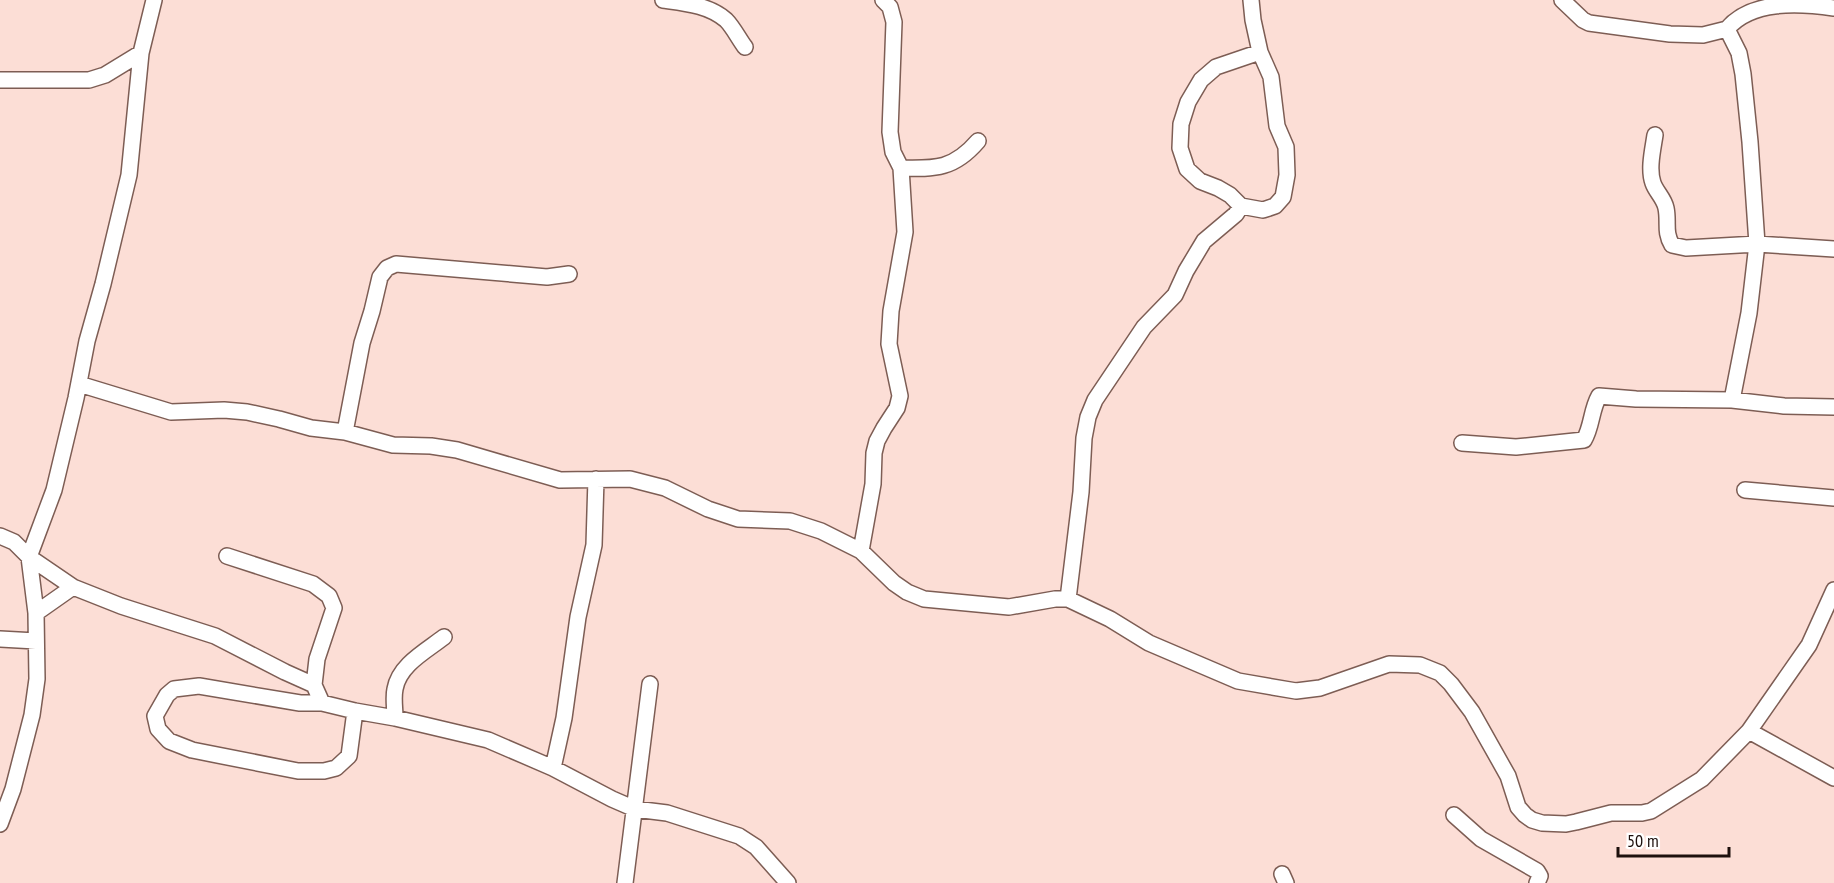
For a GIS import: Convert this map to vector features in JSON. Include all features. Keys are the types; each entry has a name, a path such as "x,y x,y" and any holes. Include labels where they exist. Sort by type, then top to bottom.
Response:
{"street":[{"path":"0,824 13,789 32,715 37,679 36,613 29,557 54,490 87,341 129,175 141,53 154,0"},
{"path":"663,0 688,3 708,9 726,20 745,47"},
{"path":"861,551 873,484 874,453 877,441 897,408 900,396 889,344 891,311 905,232 901,168 893,152 890,132 894,22 890,7 883,0"},
{"path":"1251,0 1260,52 1271,77 1277,126 1286,147 1287,175 1283,197 1275,206 1263,210 1241,206 1230,195 1200,181 1187,169 1180,148 1181,124 1188,102 1201,80 1216,67 1260,52"},
{"path":"1562,0 1583,20 1596,25 1670,34 1703,35 1727,29 1734,20 1745,13 1769,5 1813,5 1834,8"},
{"path":"1727,29 1739,53 1743,74 1757,244 1749,313 1732,400"},
{"path":"0,80 89,80 105,75 141,53"},
{"path":"1654,135 1651,172 1653,183 1662,196 1666,208 1667,237 1672,244 1686,248 1757,244 1834,249"},
{"path":"901,168 930,168 960,160 978,141"},
{"path":"1068,599 1081,492 1084,438 1088,417 1095,400 1144,327 1175,295 1204,241 1236,214 1241,206"},
{"path":"345,432 362,343 380,277 387,268 396,264 547,277 569,274"},
{"path":"79,384 171,412 224,410 247,412 311,428 345,432 393,444 457,450 560,480 630,479 665,488 708,509 738,519 790,521 821,531 861,551 894,583 907,592 924,599 1009,607 1068,599 1110,619 1149,642 1238,681 1296,691 1320,688 1389,664 1420,665 1440,673 1451,684 1472,712 1508,776 1518,807 1526,815 1542,823 1576,822 1611,813 1651,811 1702,779 1749,731 1809,645 1834,590"},
{"path":"1462,443 1516,447 1584,440 1587,436 1593,407 1599,396 1636,399 1732,400 1784,406 1834,407"},
{"path":"553,768 565,712 578,617 594,545 596,479"},
{"path":"1745,490 1834,498"},
{"path":"0,536 14,542 29,557 74,587 121,606 215,636 314,685"},
{"path":"227,556 313,584 329,596 334,608 317,659 314,685 322,704"},
{"path":"36,613 74,587"},
{"path":"395,718 394,689 399,676 407,666 444,637"},
{"path":"0,639 36,641"},
{"path":"625,883 650,684"},
{"path":"355,711 349,756 336,768 324,771 298,771 192,750 169,741 158,729 155,716 166,695 174,689 199,686 300,703 322,704 395,718 488,740 553,768 635,809 666,813 739,836 756,847 788,883"},
{"path":"1749,731 1834,778"},
{"path":"1454,815 1481,839 1537,871 1540,876 1538,883"}]}
